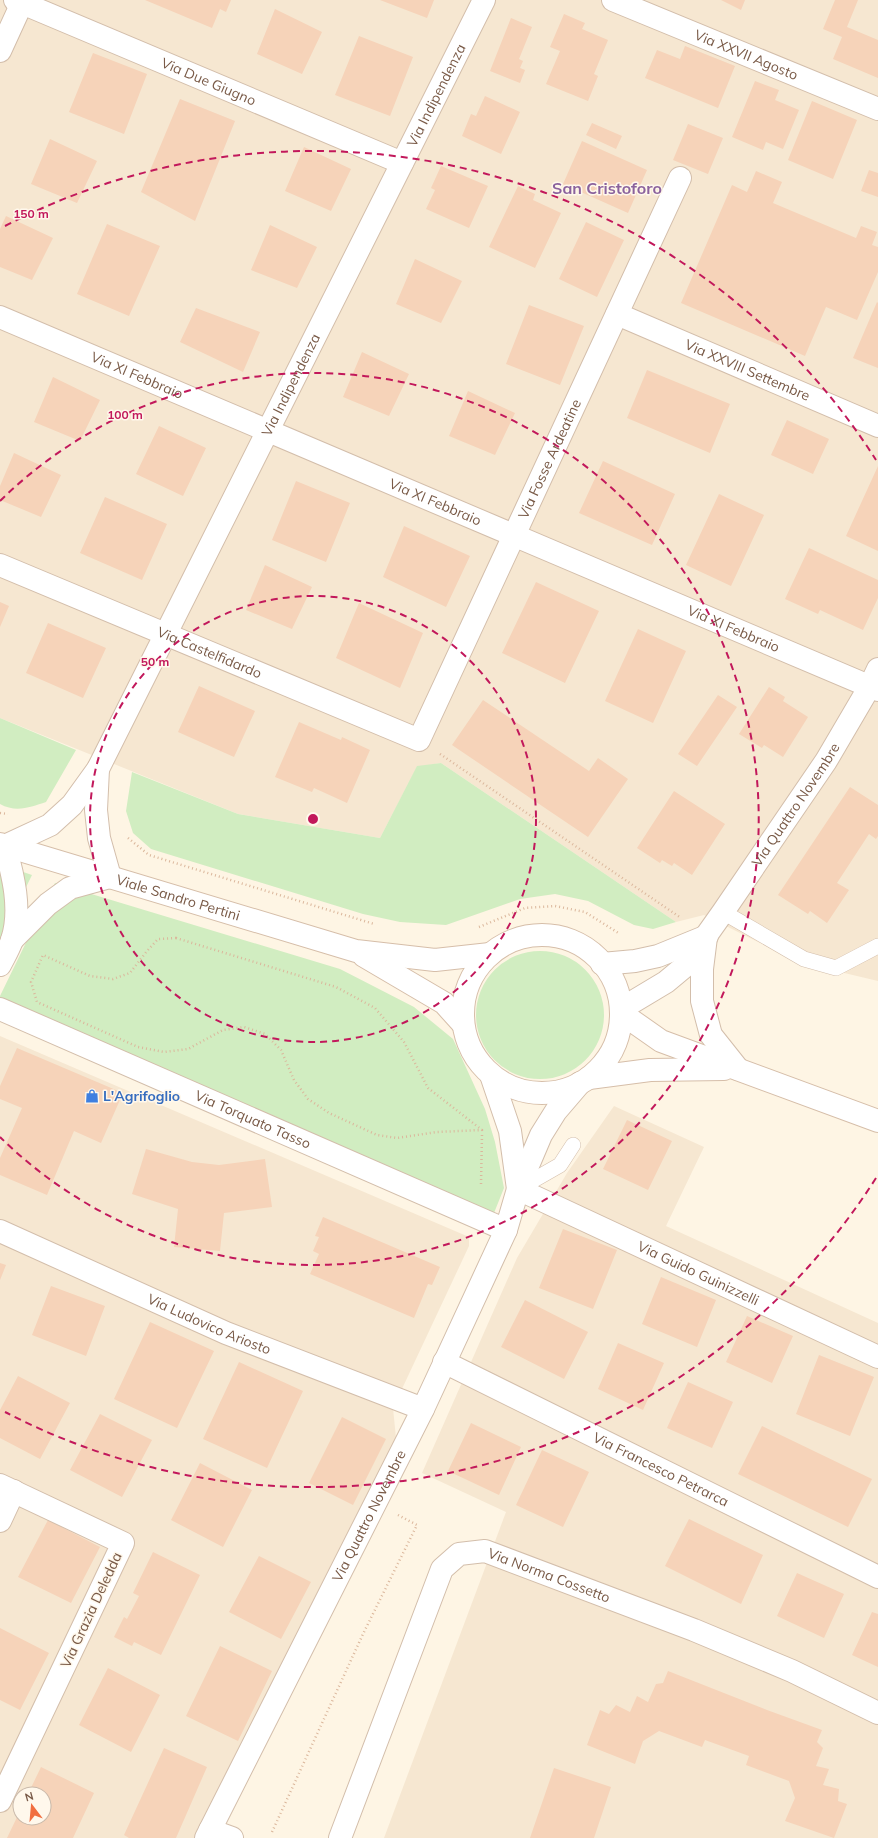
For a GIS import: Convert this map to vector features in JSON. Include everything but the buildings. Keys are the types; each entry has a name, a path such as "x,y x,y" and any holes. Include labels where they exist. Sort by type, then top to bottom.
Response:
{"street":[{"name":"Via Indipendenza","path":"2,845 50,825 72,805 98,769 484,0"},
{"name":"Via XXVII Agosto","path":"613,0 878,109"},
{"name":"Via Due Giugno","path":"20,1 402,163"},
{"path":"0,51 20,1"},
{"name":"Via Fosse Ardeatine","path":"419,740 680,178"},
{"name":"Via XXVIII Settembre","path":"617,314 878,426"},
{"name":"Via XI Febbraio","path":"0,318 514,535 875,682"},
{"name":"Via Castelfidardo","path":"0,564 419,740"},
{"name":"Via Quattro Novembre","path":"621,1011 666,982 684,967 707,936 826,761 875,682"},
{"name":"Via Indipendenza","path":"98,769 96,810 99,838 110,877"},
{"path":"0,965 12,940 16,910 13,875 2,845"},
{"name":"Viale Sandro Pertini","path":"2,845 356,951 435,960 490,954"},
{"path":"12,940 48,904 70,888 110,877"},
{"name":"Viale Sandro Pertini","path":"462,1023 464,997 474,973 490,954 508,943 528,937 549,936 569,940 587,950 602,964 615,985 621,1011 617,1038 606,1060 585,1081"},
{"path":"602,964 635,961 658,956 707,936"},
{"path":"707,936 702,969 702,1001 711,1035 738,1069"},
{"name":"Viale Sandro Pertini","path":"356,951 444,1003 462,1023 472,1052 491,1076 511,1088 534,1093 558,1092 585,1081 650,1070 738,1069"},
{"name":"Via Torquato Tasso","path":"0,1009 506,1230"},
{"name":"Viale Sandro Pertini","path":"621,1011 661,1041 878,1121"},
{"path":"491,1076 510,1131 518,1189"},
{"name":"Via Quattro Novembre","path":"208,1834 423,1409 506,1230 518,1189 541,1135 556,1111 585,1081"},
{"name":"Via Guido Guinizzelli","path":"518,1189 878,1357"},
{"name":"Via Ludovico Ariosto","path":"0,1231 226,1333 423,1409"},
{"name":"Via Francesco Petrarca","path":"444,1362 878,1577"},
{"path":"0,1521 7,1488"},
{"name":"Via Grazia Deledda","path":"0,1800 123,1543 7,1488"},
{"name":"Via Norma Cossetto","path":"340,1838 442,1570 459,1554 484,1551 694,1630 778,1665 878,1713"},
{"path":"208,1834 232,1838"}],"lane":[{"path":"723,912 804,959 836,968 878,946"},
{"path":"518,1189 560,1165 573,1145"}],"path":[{"path":"419,740 707,936"},
{"path":"127,837 149,855 376,925"},
{"path":"474,928 525,908 555,906 585,912 618,934 625,935"},
{"path":"176,938 336,987 375,1008 404,1042 428,1088 482,1130 437,1132 397,1138 377,1134 329,1113 308,1099 294,1080 281,1050 265,1034 244,1027 223,1030 188,1049 164,1052 138,1047 37,1002 31,982 43,955 90,976 112,980 130,973 158,939 176,938"},
{"path":"481,1184 482,1130"},
{"path":"272,1832 363,1634 417,1525 401,1517"}],"shaded area":[{"path":"0,0 878,0 878,981 798,962 704,915 676,922 441,763 417,767 380,838 238,814 0,718"},
{"path":"0,1036 469,1237 469,1246 393,1408 396,1438 195,1838 0,1838"},
{"path":"614,1106 704,1147 666,1226 878,1323 878,1838 384,1838 506,1512 422,1473 517,1258 567,1173"}],"green space":[{"path":"0,718 76,750 46,802 18,809 6,807 0,804"},
{"path":"441,763 676,922 653,929 634,925 588,901 555,894 520,899 446,925 400,922 363,914 151,849 133,833 126,811 132,772 238,814 380,838 417,766"},
{"path":"0,864 32,875 0,940"},
{"path":"55,883 340,969 414,1007 453,1039 485,1109 495,1142 504,1188 494,1213 0,999 0,996"},
{"path":"534,951 546,951 565,956 581,965 590,974 599,990 603,1003 603,1027 599,1040 590,1056 581,1065 559,1076 546,1079 534,1079 515,1074 499,1065 490,1056 479,1034 476,1021 476,1009 481,990 490,974 499,965 521,954"}],"place":[{"name":"L'Agrifoglio","path":"92,1096"}],"district":[{"name":"San Cristoforo","path":"607,188"}]}
